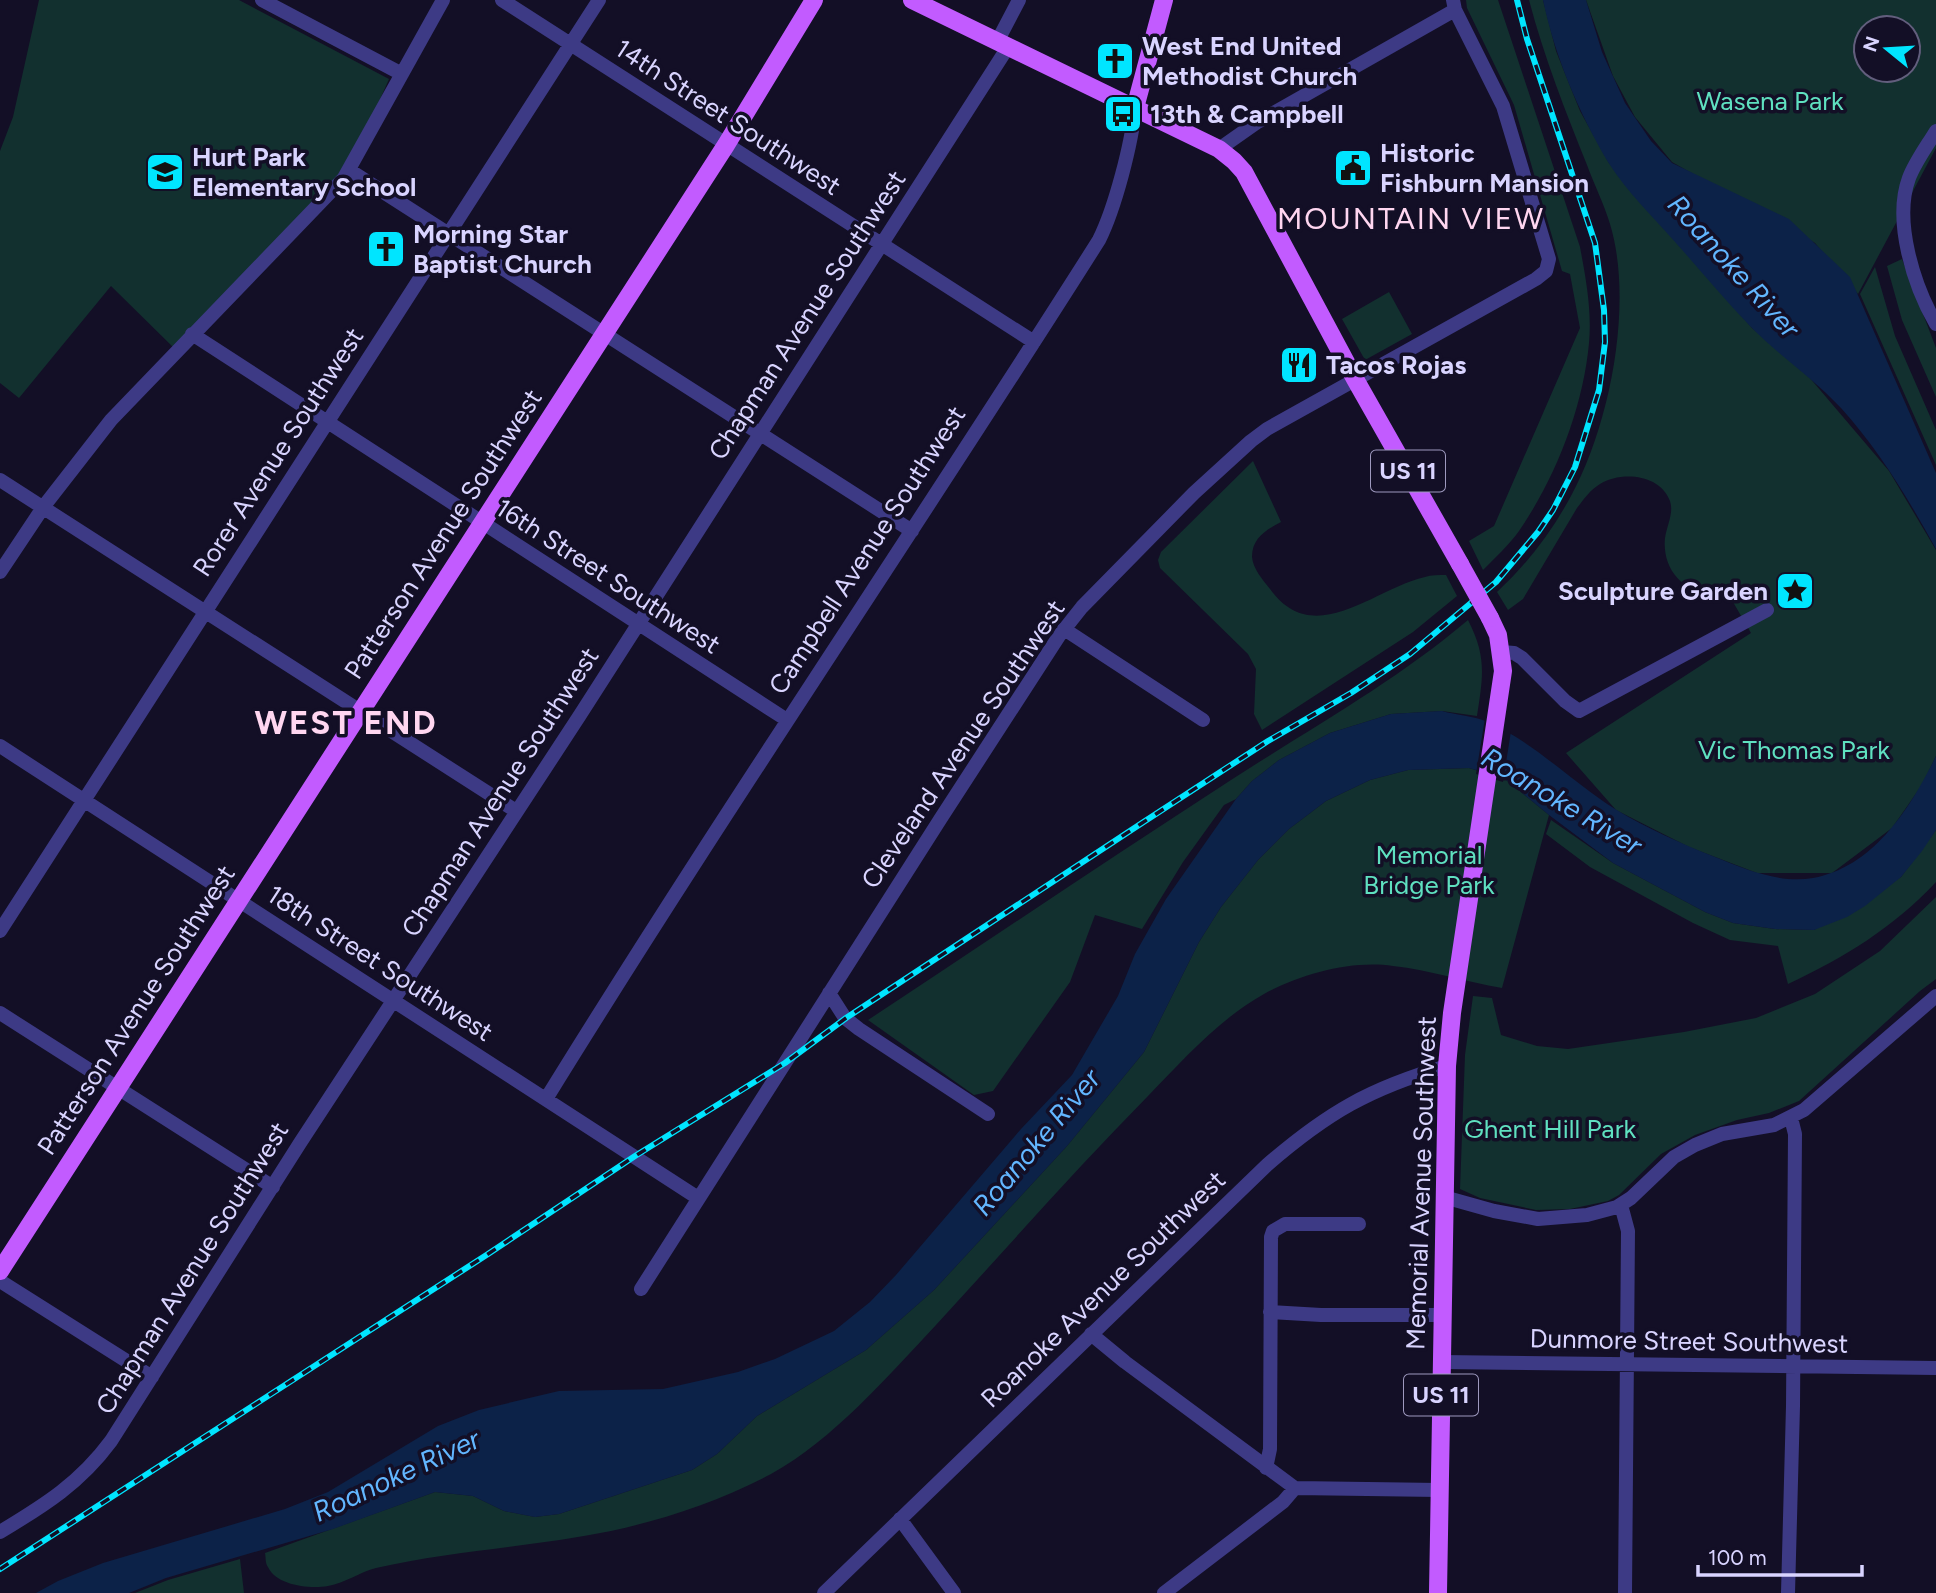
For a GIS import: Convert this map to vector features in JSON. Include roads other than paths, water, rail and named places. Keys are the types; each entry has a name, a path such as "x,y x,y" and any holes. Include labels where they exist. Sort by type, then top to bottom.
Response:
{"main road":[{"name":"Patterson Avenue Southwest","path":"0,1271 726,145 814,0"},
{"path":"793,38 811,25 827,0"},
{"path":"912,0 1135,108"},
{"name":"Campbell Avenue Southwest","path":"1135,108 1164,0"},
{"name":"US 11","path":"1135,108 1219,149 1244,172 1355,379 1490,618 1502,652"},
{"name":"Memorial Avenue Southwest","path":"1438,1593 1447,1066 1452,1013 1501,688 1502,652"}],"street":[{"path":"262,0 402,74"},
{"path":"0,572 44,506 111,420 349,170 443,0"},
{"name":"14th Street Southwest","path":"502,0 1034,342"},
{"name":"Rorer Avenue Southwest","path":"0,931 599,0"},
{"name":"Chapman Avenue Southwest","path":"0,1532 37,1510 81,1478 111,1441 882,246 1003,45 1019,0"},
{"path":"1219,149 1256,122 1454,5"},
{"name":"Cleveland Avenue Southwest","path":"641,1289 1064,629 1082,607 1194,493 1251,441 1286,418 1546,271 1549,259 1503,106 1454,5"},
{"name":"Campbell Avenue Southwest","path":"546,1099 787,720 1034,342 1106,225 1133,126 1135,108"},
{"path":"1936,131 1910,176 1904,203 1909,253 1915,278 1936,324"},
{"path":"349,170 912,531"},
{"name":"16th Street Southwest","path":"192,334 787,720"},
{"path":"0,480 516,811"},
{"path":"1502,652 1514,653 1522,658 1565,701 1579,711 1767,610"},
{"path":"1064,629 1203,720"},
{"name":"18th Street Southwest","path":"0,746 698,1198"},
{"path":"829,993 845,1017 859,1029 988,1114"},
{"path":"1444,1197 1538,1219 1587,1215 1621,1205 1674,1157 1695,1145 1722,1134 1774,1125 1804,1110 1936,996"},
{"path":"0,1013 273,1187"},
{"name":"Roanoke Avenue Southwest","path":"824,1593 1267,1164 1317,1123 1367,1094 1447,1066"},
{"path":"1788,1593 1795,1134 1791,1118"},
{"path":"1621,1205 1628,1231 1625,1593"},
{"path":"1266,1468 1270,1449 1273,1231 1284,1224 1359,1224"},
{"path":"0,1280 152,1377"},
{"path":"1270,1312 1321,1315 1441,1315"},
{"path":"1091,1334 1295,1488 1439,1490"},
{"name":"Dunmore Street Southwest","path":"1441,1362 1936,1368"},
{"path":"1164,1593 1283,1502 1295,1488"},
{"path":"900,1519 954,1593"}],"water":[{"name":"Roanoke River","path":"1543,0 1586,0 1602,52 1625,103 1651,141 1672,163 1789,219 1850,277 1936,473 1936,549 1893,476 1855,424 1830,397 1750,326 1615,173 1587,123 1569,83"},
{"name":"Roanoke River","path":"1442,711 1483,720 1505,731 1599,798 1652,829 1738,866 1775,877 1813,878 1835,872 1872,848 1902,814 1936,756 1936,830 1901,877 1865,906 1847,917 1814,930 1775,929 1733,923 1705,912 1613,863 1504,778 1469,768 1408,770 1370,780 1326,801 1289,829 1258,860 1221,907 1199,942 1144,1052 1067,1146 934,1290 866,1350 757,1416 717,1454 692,1470 559,1514 535,1517 504,1511 473,1496 435,1492 333,1529 166,1578 129,1593 36,1593 103,1563 285,1509 328,1492 438,1426 479,1410 559,1391 663,1389 738,1372 775,1359 834,1331 870,1302 896,1275 1021,1129 1072,1075 1118,996 1135,954 1166,899 1236,799 1252,781 1279,760 1330,733 1391,714"}],"railway":[{"path":"0,1569 635,1156 785,1063 846,1018 1268,741 1351,693 1410,654 1496,582 1538,532 1553,510 1575,467 1599,390 1605,342 1604,310 1595,243 1527,39 1517,0"}],"place":[{"name":"West End United Methodist Church","path":"1115,61"},
{"name":"13th & Campbell","path":"1123,114"},
{"name":"Historic Fishburn Mansion","path":"1353,168"},
{"name":"Hurt Park Elementary School","path":"165,172"},
{"name":"Morning Star Baptist Church","path":"386,249"},
{"name":"Tacos Rojas","path":"1299,365"},
{"name":"Sculpture Garden","path":"1795,591"}],"district":[{"name":"MOUNTAIN VIEW","path":"1411,219"},
{"name":"WEST END","path":"346,722"}],"park label":[{"name":"Wasena Park","path":"1770,101"},
{"name":"Vic Thomas Park","path":"1794,750"},
{"name":"Memorial Bridge Park","path":"1429,870"},
{"name":"Ghent Hill Park","path":"1550,1129"}]}
